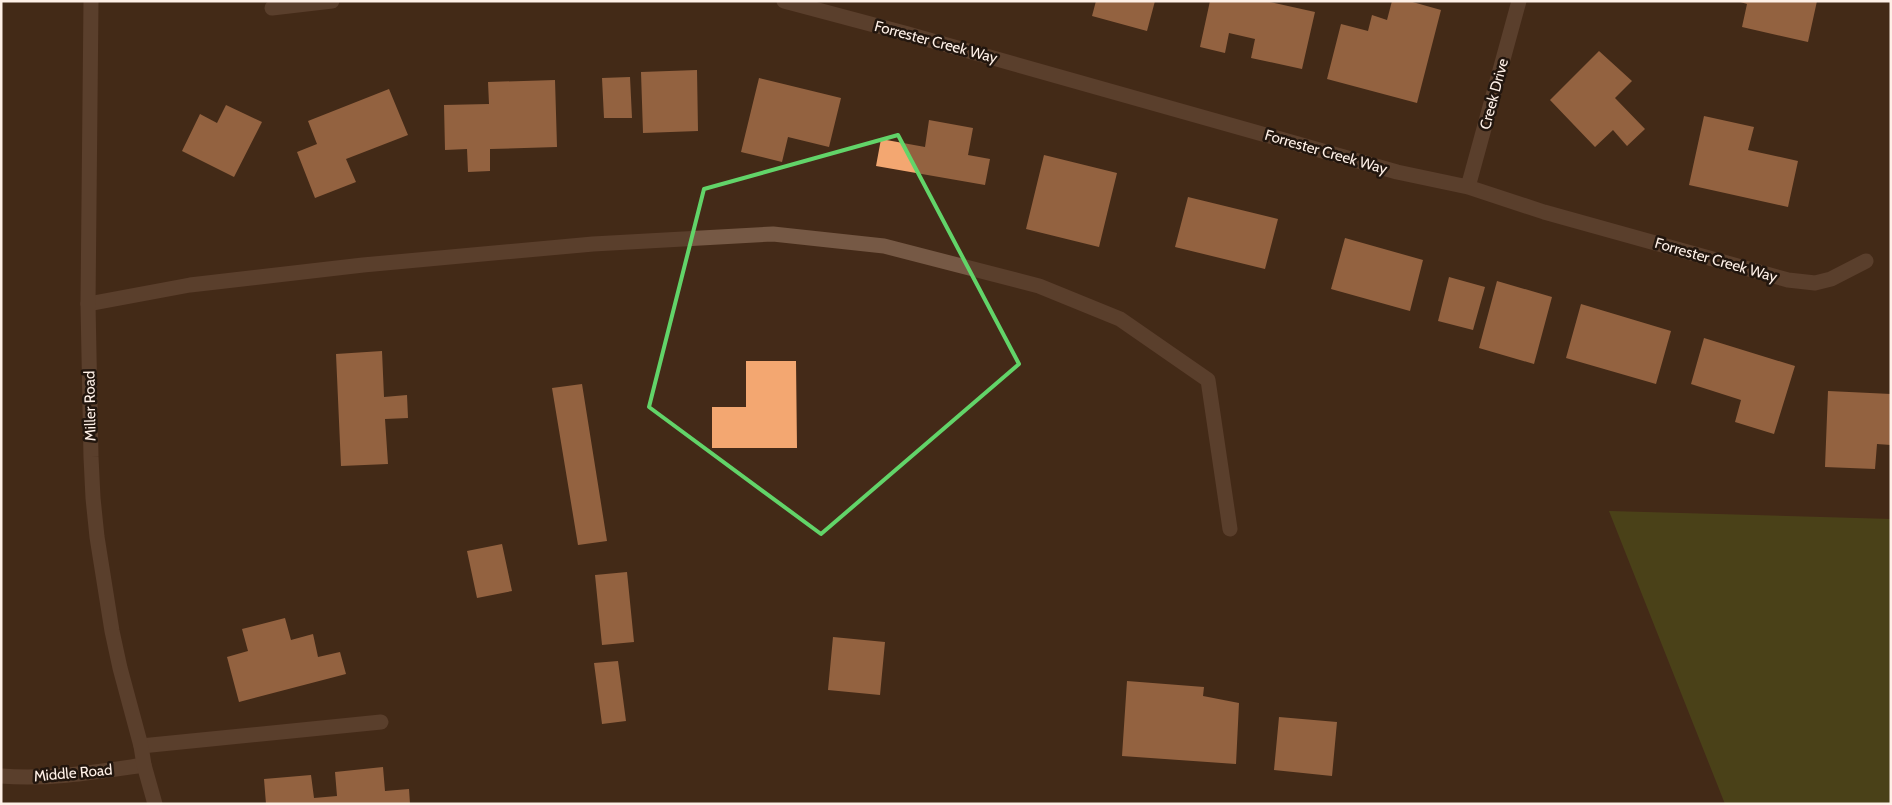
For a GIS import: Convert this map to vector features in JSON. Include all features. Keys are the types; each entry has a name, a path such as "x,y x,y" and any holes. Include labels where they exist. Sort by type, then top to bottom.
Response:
{"street":[{"name":"Miller Road","path":"91,1 88,304 91,457 97,537 114,640 155,804"},
{"path":"272,8 332,1"},
{"name":"Forrester Creek Way","path":"784,1 908,34 1397,172 1468,187 1544,212 1788,280 1815,283 1831,279 1866,261"},
{"name":"Creek Drive","path":"1468,187 1519,1"},
{"path":"88,304 190,285 363,264 593,244 773,234 884,246 1040,286 1120,319 1208,380 1230,529"},
{"path":"141,746 381,722"},
{"name":"Middle Road","path":"1,776 19,778 80,775 144,764"}],"highlighted area":[{"path":"898,135 1019,364 821,534 649,407 704,189"}],"green space":[{"path":"1609,511 1891,519 1891,804 1725,804"}],"building":[{"path":"1096,1 1155,1 1147,31 1092,16"},
{"path":"1210,1 1265,1 1315,12 1302,69 1251,58 1255,39 1229,33 1225,53 1200,47"},
{"path":"1392,1 1409,1 1441,10 1417,103 1327,79 1341,24 1368,31 1372,15 1387,20"},
{"path":"1737,1 1817,1 1808,42 1742,27 1747,4"},
{"path":"1599,51 1632,81 1615,98 1645,129 1627,146 1613,130 1595,147 1550,100"},
{"path":"697,70 698,131 643,133 641,72"},
{"path":"630,77 632,118 604,118 602,78"},
{"path":"759,78 841,98 829,147 788,137 782,162 741,152"},
{"path":"555,80 557,147 490,149 490,171 468,172 467,149 445,150 444,105 489,104 488,82"},
{"path":"389,89 408,135 346,159 356,182 315,198 297,152 317,144 308,121"},
{"path":"226,105 262,122 234,177 182,151 200,114 217,123"},
{"path":"1704,116 1754,127 1748,150 1798,161 1788,207 1689,185"},
{"path":"929,120 973,128 968,155 990,159 985,185 876,166 881,139 925,147"},
{"path":"1044,155 1117,173 1099,247 1026,229"},
{"path":"1188,197 1278,219 1265,269 1175,247"},
{"path":"1345,238 1423,260 1410,311 1331,289"},
{"path":"1449,277 1485,287 1473,330 1438,321"},
{"path":"1497,281 1552,297 1534,364 1479,348"},
{"path":"1581,304 1671,331 1656,384 1566,358"},
{"path":"1704,338 1795,366 1774,434 1735,422 1741,400 1691,384"},
{"path":"382,351 384,397 407,395 408,418 385,419 388,464 341,466 336,354"},
{"path":"746,361 796,361 797,448 712,448 712,407 746,407"},
{"path":"582,384 607,541 578,545 552,388"},
{"path":"1828,391 1891,394 1891,445 1877,444 1875,469 1825,467"},
{"path":"502,544 512,591 477,598 467,551"},
{"path":"627,572 634,642 602,645 595,575"},
{"path":"285,618 291,640 313,634 318,657 340,652 346,674 239,702 227,657 248,651 242,629"},
{"path":"833,637 885,642 880,695 828,690"},
{"path":"618,661 626,721 602,724 594,663"},
{"path":"1127,681 1204,687 1203,696 1239,703 1236,764 1122,756"},
{"path":"1279,717 1337,722 1332,776 1274,770"},
{"path":"383,767 385,791 409,789 410,804 266,804 264,779 311,775 314,798 337,796 335,772"}]}
